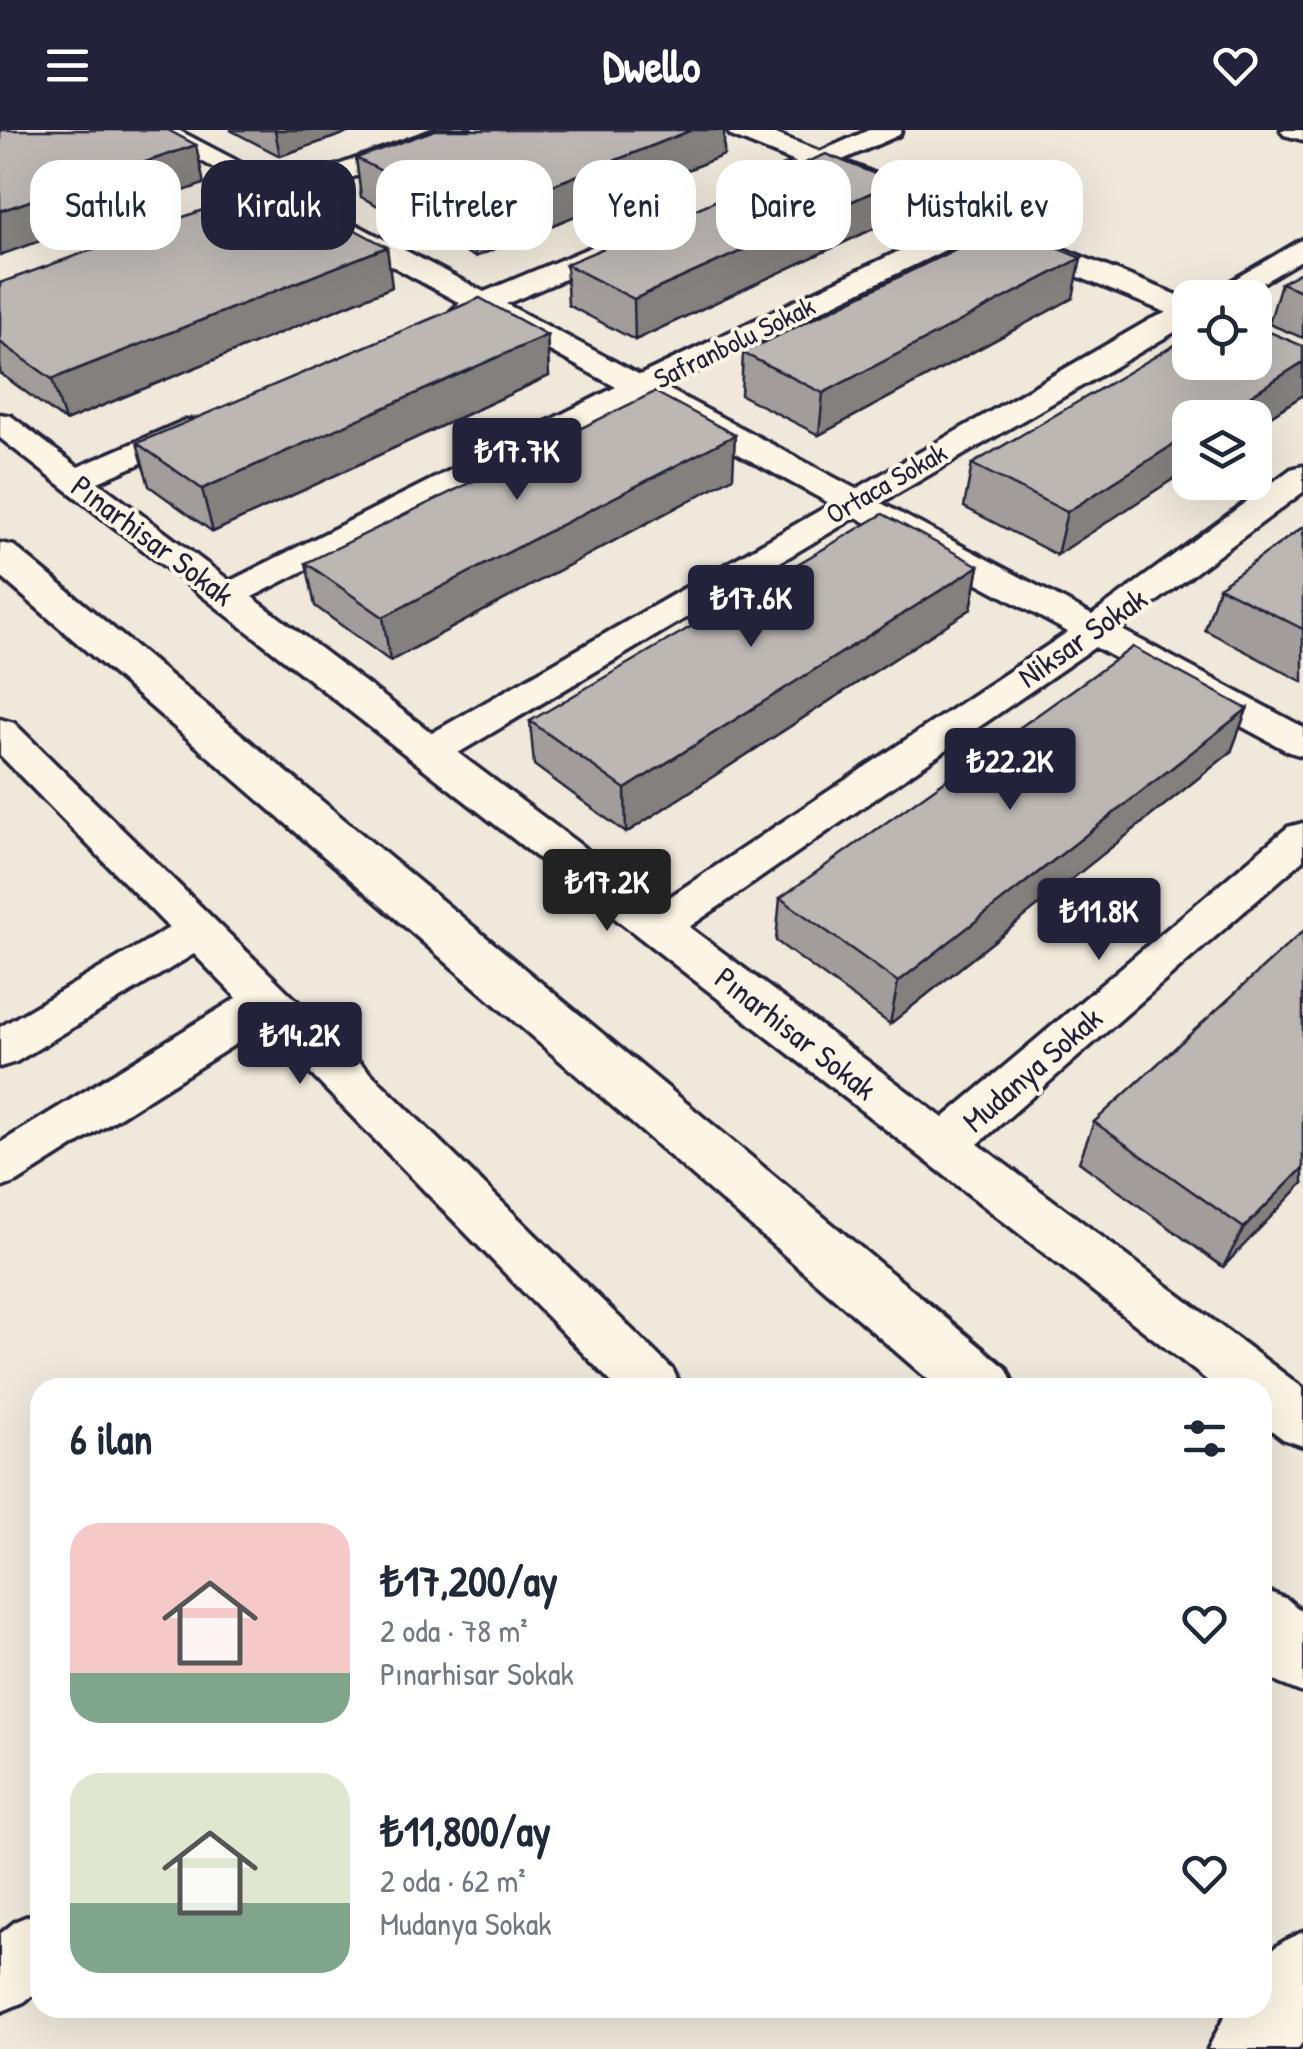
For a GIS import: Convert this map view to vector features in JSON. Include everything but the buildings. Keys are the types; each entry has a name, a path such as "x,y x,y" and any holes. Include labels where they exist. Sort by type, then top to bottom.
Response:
{"street":[{"path":"160,130 217,160"},
{"path":"356,167 458,130"},
{"path":"742,130 815,160"},
{"path":"819,160 890,130"},
{"path":"1293,130 1303,133"},
{"path":"356,234 1303,743"},
{"path":"1247,280 1303,247"},
{"path":"447,318 609,250"},
{"name":"Safranbolu Sokak","path":"227,596 640,387 923,250"},
{"path":"1037,250 1172,305"},
{"name":"Ortaca Sokak","path":"430,752 853,502 1172,320"},
{"path":"75,480 217,419"},
{"name":"Pınarhisar Sokak","path":"0,422 1247,1378"},
{"name":"Niksar Sokak","path":"658,926 1094,631 1303,476"},
{"path":"0,555 972,1378"},
{"path":"0,732 644,1378"},
{"name":"Mudanya Sokak","path":"944,1146 1303,837"},
{"path":"0,1049 198,931"},
{"path":"0,1168 268,1001"},
{"name":"Pınarhisar Sokak","path":"1272,1397 1303,1421"},
{"path":"1272,1632 1303,1658"},
{"path":"0,1978 30,1953"},
{"path":"1272,2016 1303,1972"},
{"path":"1249,2049 1271,2018"}]}
